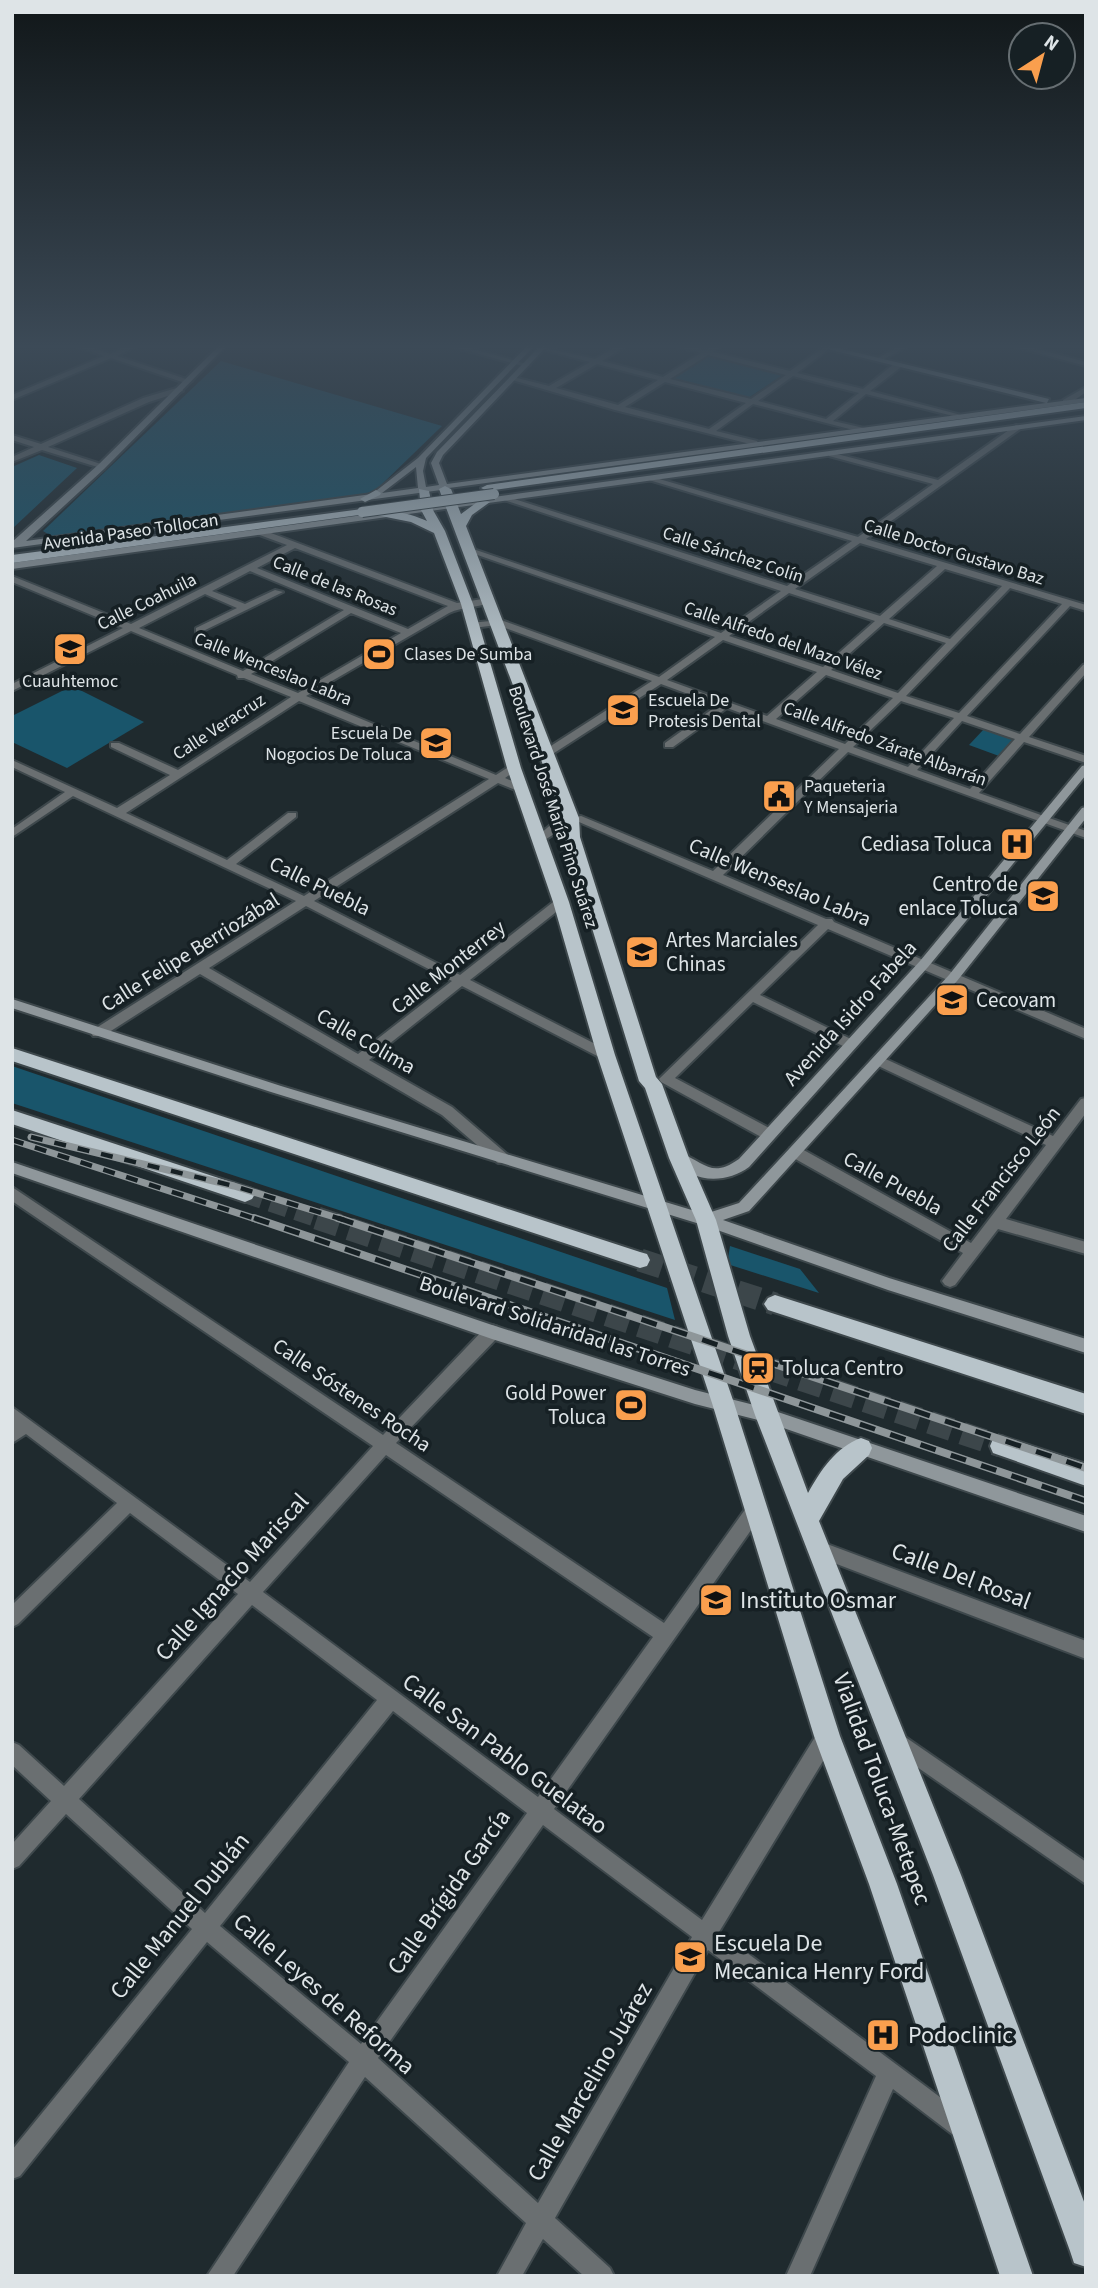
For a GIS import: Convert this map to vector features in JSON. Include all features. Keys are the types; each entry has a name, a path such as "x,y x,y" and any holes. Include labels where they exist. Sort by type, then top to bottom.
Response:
{"highway":[{"name":"Avenida Paseo Tollocan","path":"490,493 749,452"},
{"name":"Avenida Paseo Tollocan","path":"12,559 362,506 490,493 820,452"},
{"path":"445,489 459,527"},
{"name":"Boulevard José María Pino Suárez","path":"423,491 427,510 439,531 462,605 473,625 514,768 561,902 606,1055 695,1320"},
{"path":"459,527 467,513 490,493"},
{"path":"388,514 414,519 439,531"},
{"name":"Boulevard José María Pino Suárez","path":"459,527 498,622 571,818 572,837 648,1081 653,1084 679,1158 706,1220 739,1336"},
{"name":"Avenida Paseo Tollocan","path":"13,547 38,553"},
{"path":"12,1054 640,1260"},
{"path":"12,1118 244,1194"},
{"path":"775,1304 1086,1404"},
{"name":"Vialidad Toluca-Metepec","path":"695,1320 827,1736 883,1884 1017,2276"},
{"name":"Vialidad Toluca-Metepec","path":"739,1336 807,1522 947,1875 1086,2251"},
{"path":"1001,1446 1086,1475"},
{"path":"807,1522 831,1476 847,1456 860,1448"}],"main road":[{"path":"13,547 116,452"},
{"path":"362,506 379,495 429,452"},
{"path":"442,452 435,466 445,489"},
{"name":"Avenida Paseo Tollocan","path":"12,566 452,507 490,493 708,452"},
{"name":"Avenida Paseo Tollocan","path":"379,495 445,489 490,493 652,478 812,453 847,452"},
{"name":"Boulevard José María Pino Suárez","path":"421,460 423,491"},
{"path":"435,466 490,493"},
{"path":"379,495 402,504 402,509 388,514"},
{"name":"Avenida Paseo Tollocan","path":"13,547 362,506"},
{"name":"Avenida Isidro Fabela","path":"679,1158 704,1173 723,1176 744,1163 924,964 1086,768"},
{"path":"706,1220 744,1207 795,1152 953,978 1086,810"},
{"path":"12,1003 98,1033 706,1220 888,1284 1086,1346"},
{"name":"Boulevard Solidaridad las Torres","path":"12,1167 492,1332 766,1415 1086,1524"}],"street":[{"path":"12,460 30,452"},
{"path":"55,452 101,467"},
{"path":"547,753 659,681 984,452"},
{"path":"832,454 940,483"},
{"name":"Calle Doctor Gustavo Baz","path":"652,478 1086,608"},
{"name":"Calle Sánchez Colín","path":"490,493 951,642"},
{"path":"260,532 462,605"},
{"name":"Calle Coahuila","path":"12,688 295,544"},
{"name":"Calle Alfredo del Mazo Vélez","path":"470,551 1086,760"},
{"path":"769,720 944,565"},
{"name":"Calle de las Rosas","path":"250,568 409,633"},
{"name":"Calle Wenceslao Labra","path":"12,579 241,676 522,789"},
{"path":"716,875 898,698 1008,584"},
{"path":"205,591 245,608"},
{"path":"200,631 278,592"},
{"name":"Calle Veracruz","path":"118,813 298,697 409,633 462,605 489,601"},
{"path":"909,772 1069,603"},
{"path":"241,676 351,609"},
{"name":"Calle Alfredo Zárate Albarrán","path":"473,625 498,622 1086,835"},
{"path":"972,794 1086,667"},
{"path":"669,745 726,704"},
{"path":"115,745 178,774"},
{"name":"Calle Puebla","path":"12,763 307,902 606,1055"},
{"name":"Calle Felipe Berriozábal","path":"98,1033 514,768"},
{"path":"12,834 72,792"},
{"path":"229,864 292,815"},
{"path":"539,840 571,818"},
{"name":"Calle Wenseslao Labra","path":"571,818 581,819 716,875 1086,1034"},
{"name":"Calle Monterrey","path":"358,1061 561,902"},
{"path":"768,1134 666,1079 828,922"},
{"name":"Calle Colima","path":"201,968 447,1111 503,1159"},
{"path":"751,996 850,1044"},
{"path":"879,1061 1056,1143"},
{"name":"Calle Francisco León","path":"950,1281 971,1250 1086,1104"},
{"name":"Calle Puebla","path":"795,1152 971,1250"},
{"name":"Calle Sóstenes Rocha","path":"12,1193 386,1443 666,1635"},
{"path":"995,1222 1086,1248"},
{"name":"Calle Ignacio Mariscal","path":"12,1859 386,1443 492,1332"},
{"name":"Calle San Pablo Guelatao","path":"17,1424 129,1502 538,1812 969,2132"},
{"path":"12,1618 129,1502"},
{"name":"Calle Brígida García","path":"219,2276 363,2060 755,1510"},
{"name":"Calle Del Rosal","path":"819,1549 1086,1650"},
{"name":"Calle Manuel Dublán","path":"12,2168 204,1926 391,1698"},
{"name":"Calle Marcelino Juárez","path":"509,2276 705,1934 827,1736"},
{"path":"891,1738 1086,1874"},
{"name":"Calle Leyes de Reforma","path":"12,1752 204,1926 363,2060 602,2276"},
{"path":"798,2276 889,2072"}],"shaded area":[{"path":"126,452 415,452 368,494 53,537 43,531"},
{"path":"39,455 77,468 12,529 12,467"},
{"path":"72,686 144,722 67,768 12,742 12,716"},
{"path":"984,729 1016,739 999,756 969,745"},
{"path":"12,1066 667,1288 675,1320 12,1103"},
{"path":"730,1246 800,1269 819,1293 727,1264"}],"tunnel":[{"path":"245,1194 322,1220"},
{"path":"317,1218 1001,1446"},
{"path":"640,1260 775,1304"}],"railway":[{"path":"31,1137 234,1186 344,1220"},
{"path":"12,1140 259,1220"},
{"path":"254,1218 1086,1501"},
{"path":"338,1218 344,1220"},
{"path":"344,1220 1086,1468"}],"place":[{"name":"Cuauhtemoc","path":"70,649"},
{"name":"Clases De Sumba","path":"379,654"},
{"name":"Escuela De Protesis Dental","path":"623,710"},
{"name":"Escuela De Nogocios De Toluca","path":"436,743"},
{"name":"Paqueteria Y Mensajeria","path":"779,796"},
{"name":"Cediasa Toluca","path":"1017,844"},
{"name":"Centro de enlace Toluca","path":"1043,896"},
{"name":"Artes Marciales Chinas","path":"642,952"},
{"name":"Cecovam","path":"952,1000"},
{"name":"Toluca Centro","path":"758,1368"},
{"name":"Gold Power Toluca","path":"631,1405"},
{"name":"Instituto Osmar","path":"716,1600"},
{"name":"Escuela De Mecanica Henry Ford","path":"690,1957"},
{"name":"Podoclinic","path":"883,2035"}]}
